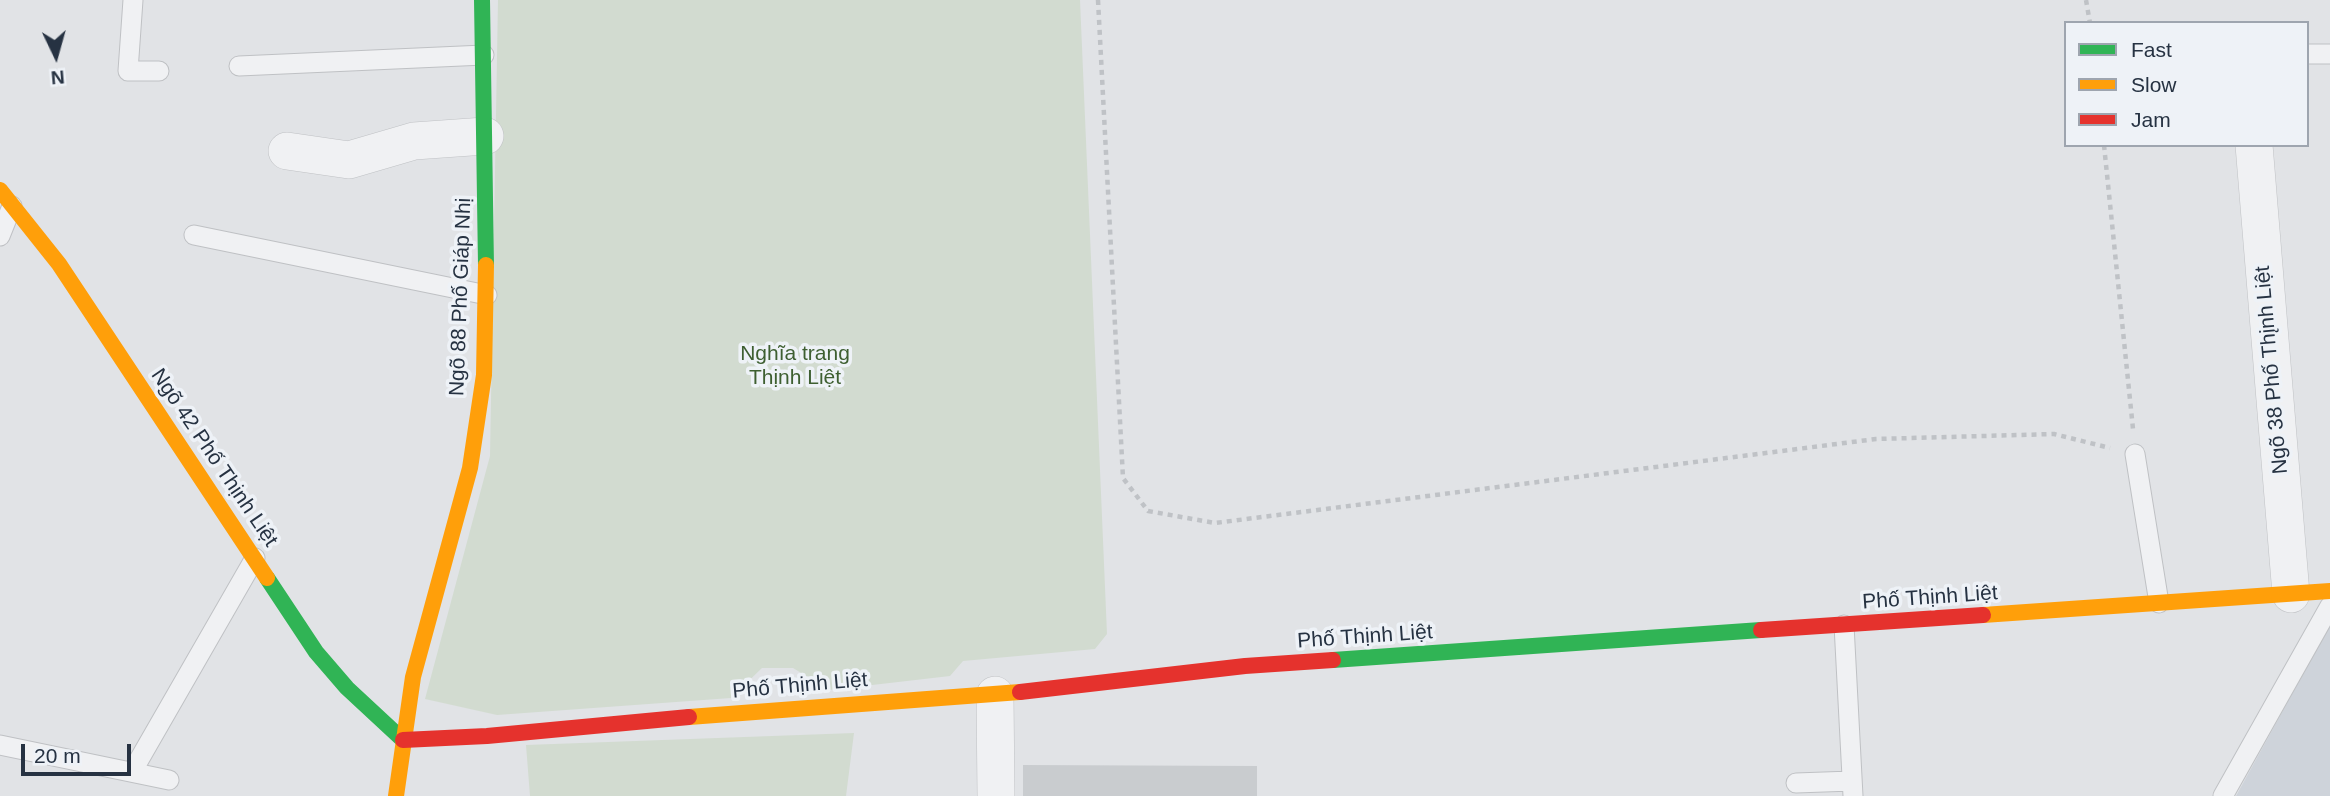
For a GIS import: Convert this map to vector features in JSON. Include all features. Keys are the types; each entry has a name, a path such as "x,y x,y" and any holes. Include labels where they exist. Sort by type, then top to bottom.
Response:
{"street":[{"name":"Ngõ 88 Phố Giáp Nhị","path":"396,796 413,677 470,468 484,375 487,295 482,0"},
{"path":"287,151 349,160 414,141 485,136"},
{"name":"Ngõ 38 Phố Thįnh Liệt","path":"2254,147 2291,594"},
{"name":"Ngõ 42 Phố Thịnh Liệt","path":"0,190 59,264 316,652 347,688 404,740"},
{"name":"Phố Thịnh Liệt","path":"404,740 487,736 806,706 995,695 1245,666 2330,590"},
{"path":"995,695 996,796"}],"lane":[{"path":"133,0 128,71 159,71"},
{"path":"2309,54 2330,54"},
{"path":"239,66 484,55"},
{"path":"0,236 12,206"},
{"path":"194,235 487,295"},
{"path":"2135,454 2159,603"},
{"path":"132,772 255,558"},
{"path":"2223,796 2330,606"},
{"path":"1796,783 1853,788 1844,625"},
{"path":"0,745 169,780"}],"path":[{"path":"1098,0 1123,478 1148,511 1215,523 1876,439 2054,434 2135,454 2104,147"},
{"path":"2086,0 2090,21"}],"shaded area":[{"path":"2330,625 2330,796 2236,796"}],"green space":[{"name":"Nghĩa trang Thịnh Liệt","path":"498,0 1080,0 1107,634 1095,649 963,661 950,676 829,690 793,668 762,668 731,698 497,715 425,699 490,456"},
{"path":"854,733 846,796 530,796 526,745"}],"building":[{"path":"1023,765 1257,766 1257,796 1023,796"}],"traffic: fast":[{"path":"482,0 486,265"},
{"path":"267,578 316,652 347,688 403,740"},
{"path":"1333,660 1761,630"}],"traffic: slow":[{"path":"0,190 59,264 267,578"},
{"path":"396,796 413,677 470,468 484,375 486,265"},
{"path":"1983,615 2330,591"},
{"path":"689,717 1020,692"}],"traffic: jam":[{"path":"1761,630 1983,615"},
{"path":"1020,692 1245,666 1333,660"},
{"path":"403,740 487,736 689,717"}]}
